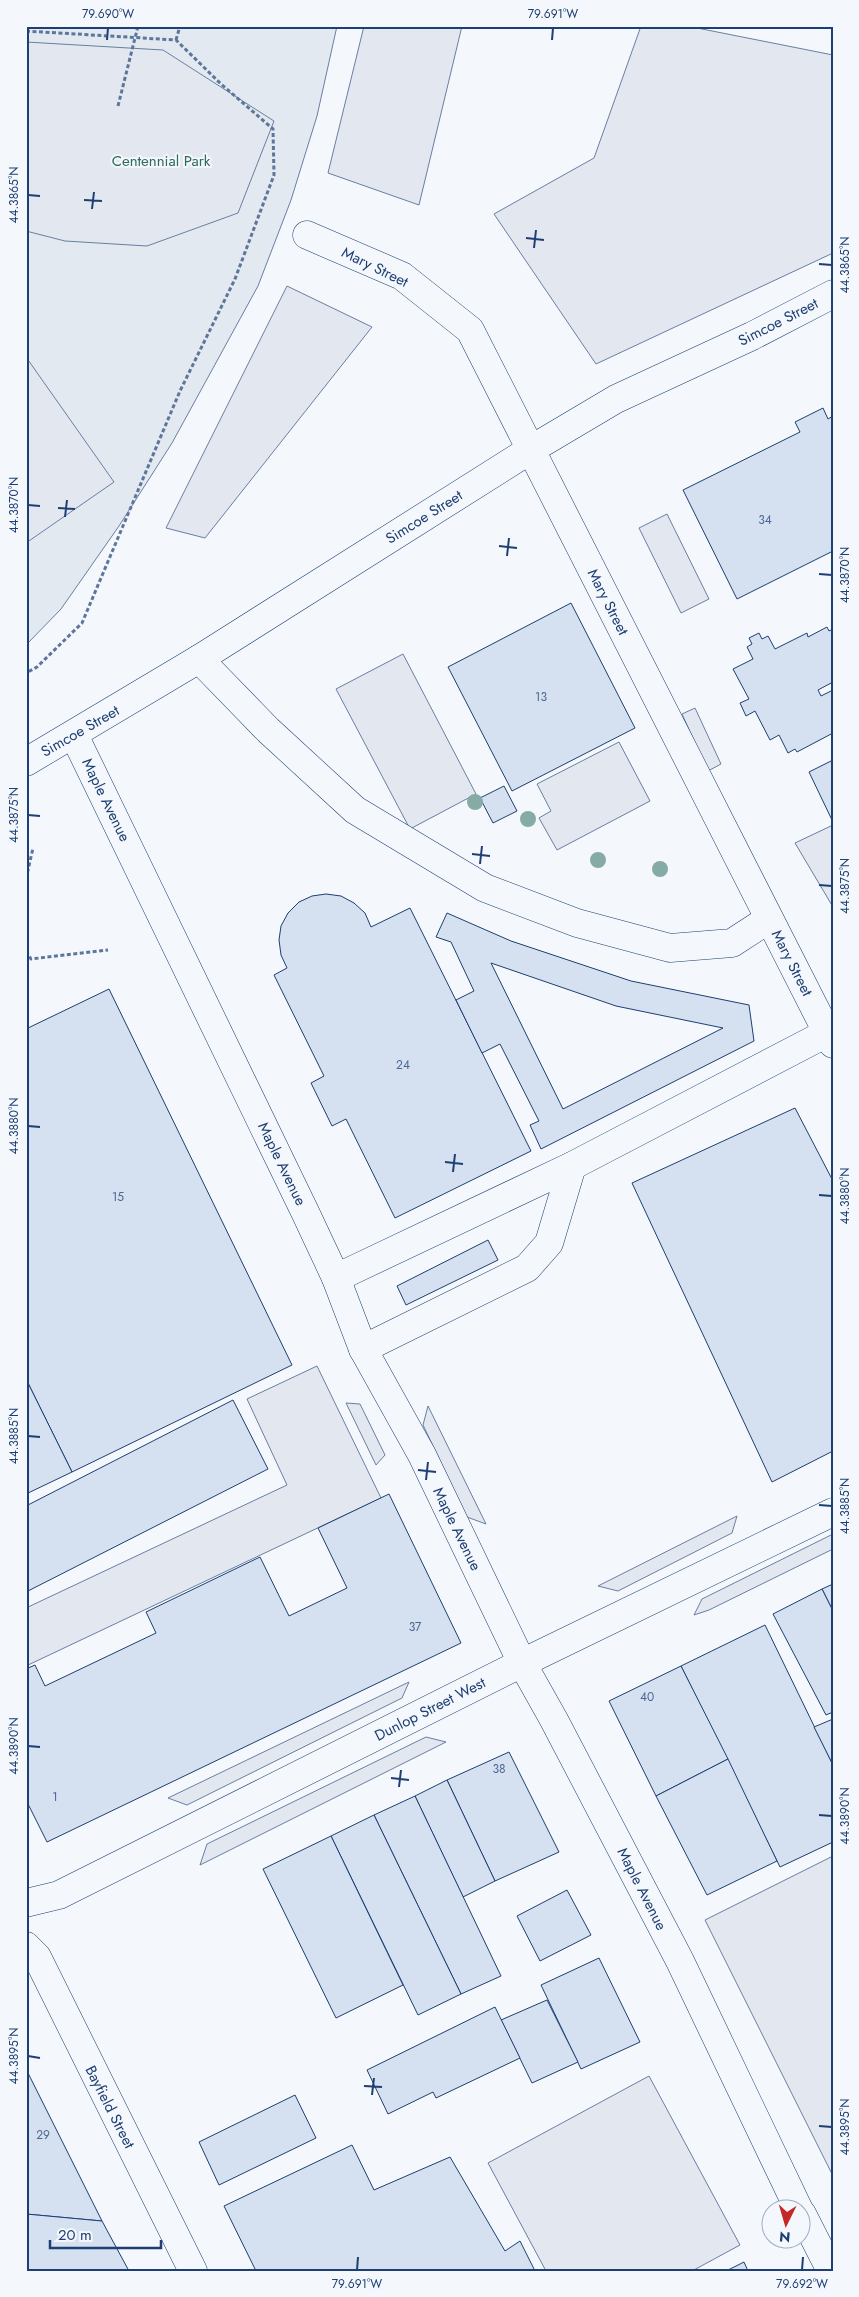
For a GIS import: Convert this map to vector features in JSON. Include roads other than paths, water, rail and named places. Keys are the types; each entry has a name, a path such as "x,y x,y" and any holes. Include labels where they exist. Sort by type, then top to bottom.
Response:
{"street":[{"name":"Mary Street","path":"307,235 402,276 470,330 830,1038"},
{"name":"Simcoe Street","path":"26,762 200,659 530,450 616,399 752,336 833,294"},
{"path":"200,659 268,730 355,810 485,888 577,923 670,948 732,943 769,919"},
{"name":"Maple Avenue","path":"74,735 336,1278 363,1349 422,1456 522,1663 554,1720 680,1962 795,2200"},
{"path":"336,1278 572,1166 830,1038"},
{"path":"363,1349 527,1268 549,1243 572,1166"},
{"name":"Dunlop Street West","path":"26,1903 59,1895 522,1663 833,1512"},
{"name":"Bayfield Street","path":"26,1946 37,1957 193,2271"},
{"path":"812,2234 830,2271"}],"park label":[{"name":"Centennial Park","path":"161,161"}]}
